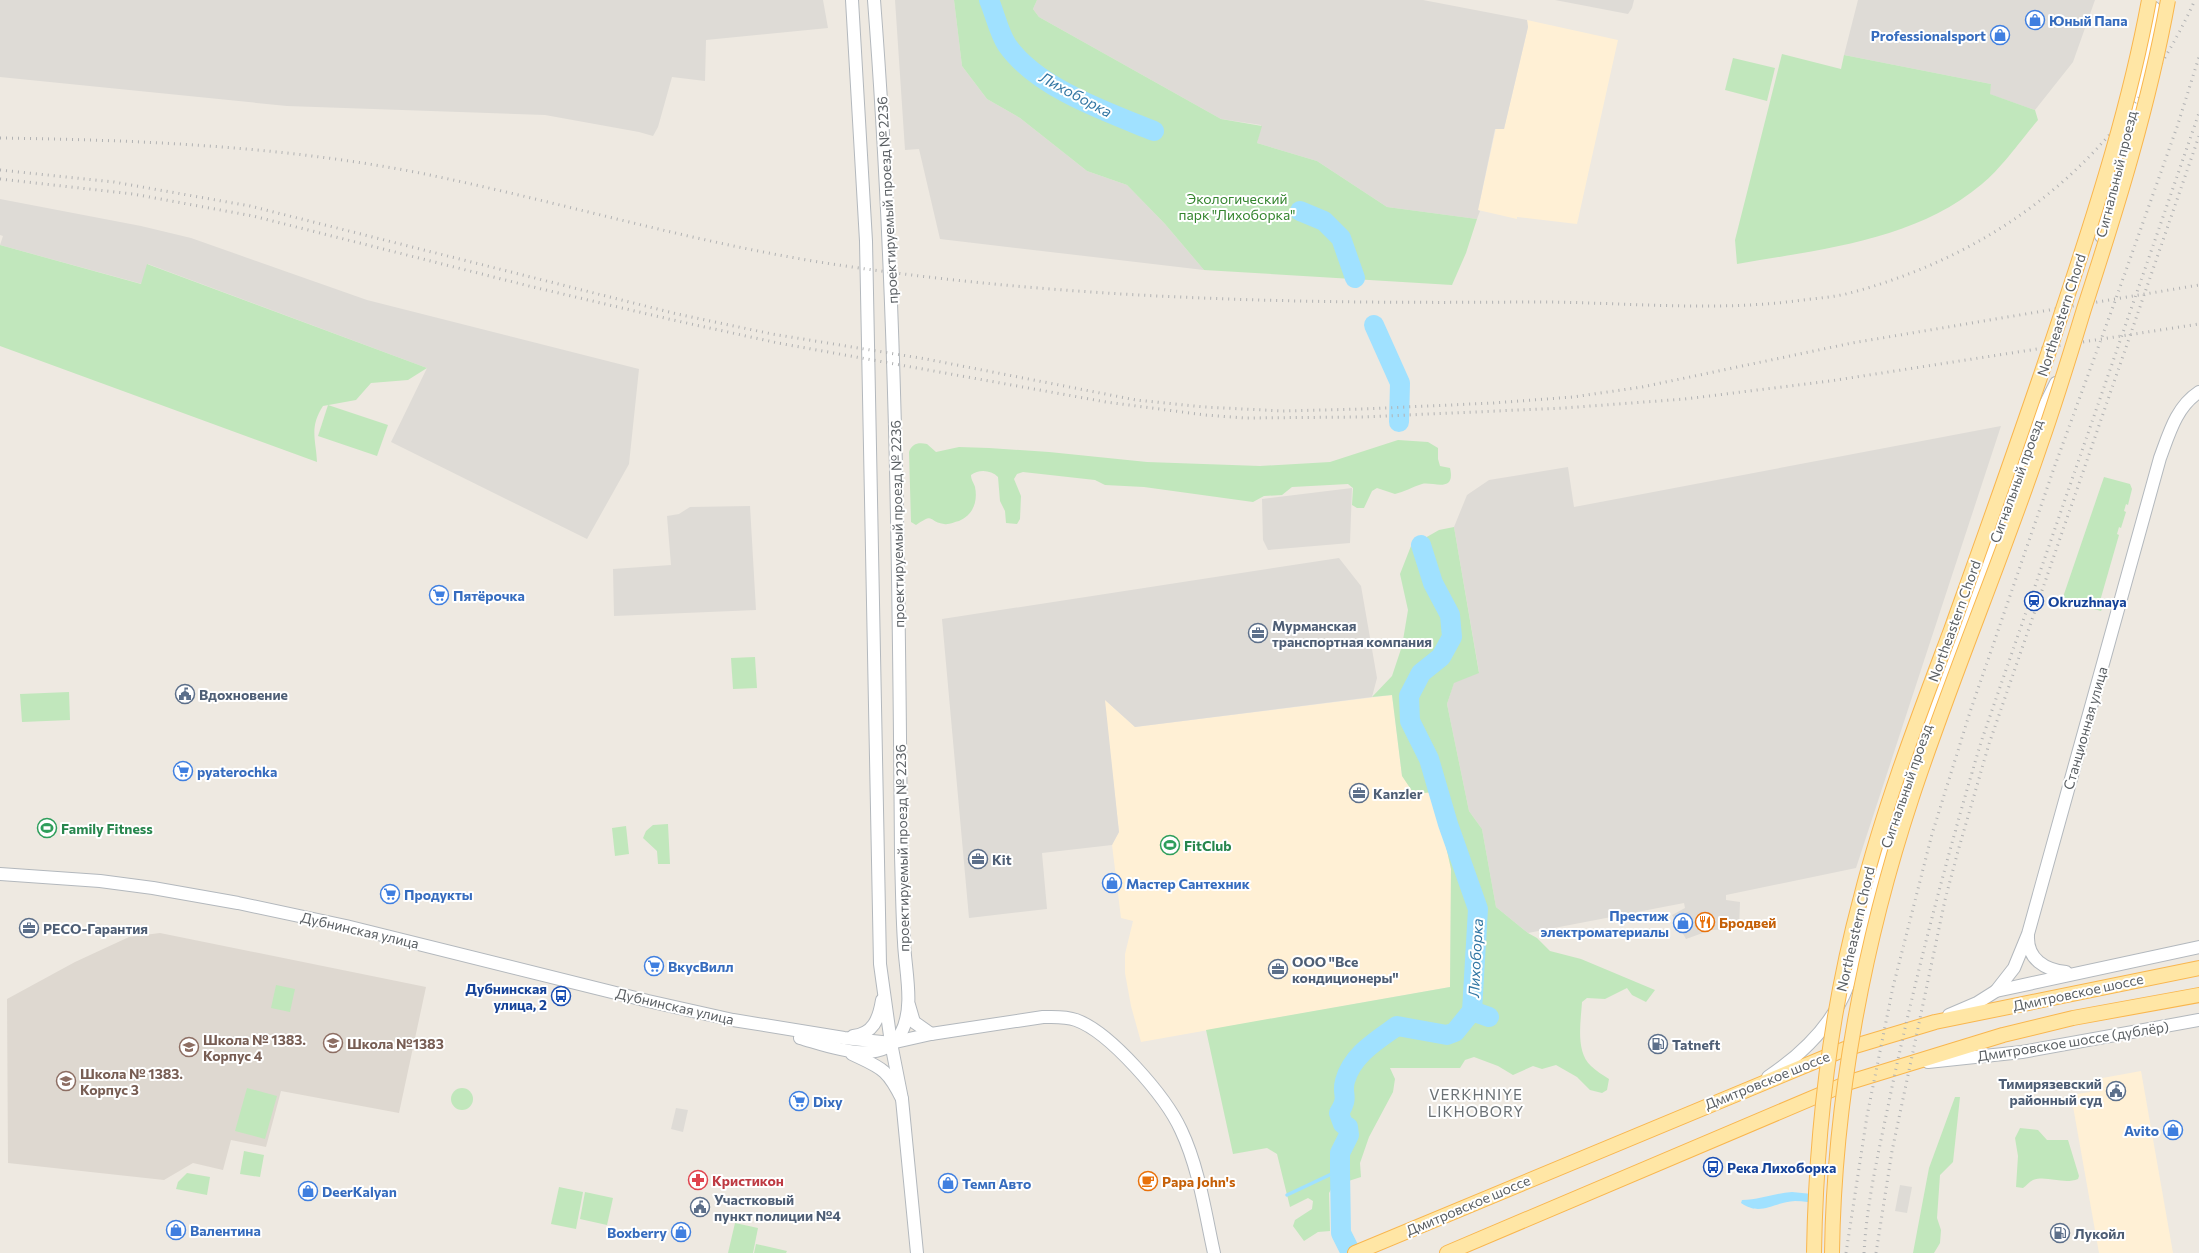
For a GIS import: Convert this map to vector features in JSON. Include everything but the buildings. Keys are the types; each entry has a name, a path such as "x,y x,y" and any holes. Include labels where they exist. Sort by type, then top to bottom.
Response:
{"main road":[{"name":"проектируемый проезд № 2236","path":"852,0 866,241 878,923 884,994 891,1043 902,1099 917,1253"},
{"name":"проектируемый проезд № 2236","path":"874,0 885,145 890,253 898,490 902,905 908,1001 902,1029 899,1036 891,1043"},
{"name":"Northeastern Chord","path":"1814,1253 1822,1115 1840,986 1860,897 1892,792 2020,439 2087,237 2121,121 2149,0"},
{"name":"Сигнальный проезд","path":"1755,1085 1788,1063 1813,1040 1837,1005 1851,977 1882,856 1901,794 2036,424 2054,387 2074,335 2116,178 2146,51 2156,0"},
{"name":"Northeastern Chord","path":"1832,1253 1841,1117 1861,988 1881,900 1912,796 2040,446 2106,241 2139,125 2168,0"},
{"name":"Станционная улица","path":"1996,991 2014,968 2028,934 2160,458 2178,414 2189,400 2199,392"},
{"name":"Дубнинская улица","path":"0,874 65,877 130,885 238,903 346,926 648,1001 733,1020 844,1038 891,1043 931,1034 1043,1017 1058,1017 1076,1020 1094,1031 1128,1059 1167,1104 1182,1130 1192,1157 1214,1253"},
{"path":"2028,934 2028,944 2032,955 2038,962 2049,968 2076,973"},
{"path":"1935,1022 1977,1003 1996,991 2199,947"},
{"name":"Дмитровское шоссе","path":"1355,1253 1845,1048 1935,1022 2199,968"},
{"path":"844,1038 862,1035 870,1030 880,1012 884,994"},
{"name":"Дмитровское шоссе","path":"1446,1253 1836,1088 1899,1066 2003,1035 2073,1018 2199,995"},
{"path":"908,1001 914,1022 931,1034"},
{"path":"733,1020 846,1051 883,1069 890,1077 902,1099"},
{"name":"Дмитровское шоссе (дублёр)","path":"1899,1066 2022,1052 2199,1020"},
{"path":"846,1051 869,1051 880,1049 891,1043"}],"shaded area":[{"path":"0,0 823,0 828,28 706,40 705,81 672,77 658,127 653,136 639,132 545,115 287,106 0,77"},
{"path":"895,0 954,0 962,66 987,99 1020,118 1087,171 1127,185 1165,224 1204,270 940,239 919,149 905,150"},
{"path":"1037,0 1423,0 1527,20 1528,27 1504,129 1495,129 1478,210 1480,211 1477,219 1387,207 1317,161 1257,143 1261,125 1221,119 1039,17 1033,9"},
{"path":"1555,0 1634,0 1632,8 1628,14"},
{"path":"1858,0 2095,0 2073,62 2035,110 1989,94 1991,84 1844,55"},
{"path":"1527,20 1618,40 1577,224 1517,217 1517,219 1478,210 1496,128 1504,129 1528,27"},
{"path":"0,199 141,226 191,238 367,300 639,369 629,464 587,539 391,442 427,368 148,264 142,284 0,245 3,236 0,235"},
{"path":"2001,426 1856,868 1726,895 1726,900 1740,902 1739,929 1711,930 1686,939 1672,915 1685,908 1684,903 1528,933 1496,907 1482,829 1469,811 1447,704 1454,682 1479,672 1454,527 1467,495 1489,480 1568,467 1574,507"},
{"path":"1352,488 1350,543 1268,550 1263,540 1262,499"},
{"path":"750,506 756,610 614,616 613,569 671,565 667,516 679,514 690,507"},
{"path":"1339,558 1361,586 1377,678 1372,697 1135,727 1105,700 1119,832 1112,845 1042,853 1047,909 969,918 942,619"},
{"path":"1392,695 1402,776 1434,791 1451,869 1450,987 1141,1042 1131,1006 1125,973 1125,954 1133,921 1121,918 1112,845 1119,832 1104,699 1135,727"},
{"path":"160,933 426,987 399,1113 281,1091 266,1147 231,1140 223,1170 193,1163 164,1180 8,1163 7,999 75,962 129,937"},
{"path":"2141,1071 2173,1253 2099,1253 2071,1095 2090,1092 2091,1084 2097,1079"},
{"path":"676,1108 688,1110 683,1132 671,1129"},
{"path":"1900,1185 1912,1187 1907,1213 1895,1211"}],"green space":[{"name":"Экологический парк \"Лихоборка\"","path":"954,0 1037,0 1033,9 1039,17 1221,119 1262,126 1257,143 1317,161 1387,207 1477,219 1466,253 1452,285 1204,270 1165,224 1127,185 1087,171 1020,118 987,99 962,66"},
{"path":"1782,54 1841,69 1844,55 1991,84 1990,94 2035,110 2038,120 1989,178 1955,203 1927,218 1866,240 1737,264 1735,240"},
{"path":"1733,58 1775,68 1767,101 1725,90"},
{"path":"0,245 141,284 147,264 427,368 408,380 371,383 356,400 323,406 316,421 314,434 317,462 0,346"},
{"path":"328,405 388,425 377,456 318,436"},
{"path":"1398,440 1428,442 1438,448 1438,459 1440,466 1450,468 1450,481 1442,485 1422,484 1395,494 1377,488 1372,491 1364,508 1357,508 1352,505 1353,488 1348,484 1292,487 1282,495 1264,496 1253,502 1144,487 1105,485 1095,480 1023,472 1017,474 1014,479 1021,496 1020,519 1017,524 1006,523 1005,511 1000,501 998,477 992,473 981,471 971,475 975,487 976,498 971,512 964,518 948,524 939,523 931,518 926,519 916,525 911,522 909,452 914,445 919,443 927,444 936,452 959,447 989,448 1049,452 1147,462 1260,466 1330,462"},
{"path":"2104,477 2130,484 2132,489 2128,505 2126,504 2124,511 2126,512 2121,528 2119,527 2117,534 2119,535 2098,608 2102,609 2101,611 2062,600"},
{"path":"1454,527 1479,673 1454,683 1447,704 1469,811 1482,829 1496,907 1528,933 1537,938 1550,951 1581,959 1655,990 1646,1002 1632,995 1627,988 1605,999 1587,998 1582,1002 1580,1026 1581,1044 1586,1060 1593,1068 1609,1079 1607,1090 1602,1093 1590,1090 1577,1077 1556,1065 1542,1069 1533,1066 1513,1075 1498,1066 1474,1057 1465,1060 1460,1068 1390,1068 1395,1079 1393,1092 1369,1137 1360,1163 1361,1177 1333,1186 1329,1193 1330,1231 1318,1232 1304,1241 1293,1226 1295,1220 1312,1209 1313,1201 1308,1198 1290,1207 1277,1154 1267,1148 1233,1154 1206,1030 1450,987 1451,869 1434,792 1414,794 1402,776 1392,695 1372,697 1392,676 1402,646 1408,610 1400,574 1411,546 1439,530"},
{"path":"755,657 757,688 733,689 731,658"},
{"path":"69,692 70,720 22,722 20,694"},
{"path":"668,824 670,864 658,864 657,851 643,838 646,831 653,825"},
{"path":"626,826 629,854 615,856 612,828"},
{"path":"276,985 295,989 290,1012 271,1008"},
{"path":"247,1088 277,1096 265,1139 235,1131"},
{"path":"458,1088 466,1088 473,1095 473,1103 466,1110 458,1110 451,1103 451,1095"},
{"path":"1955,1097 1960,1097 1953,1162 1940,1175 1937,1218 1941,1230 1940,1243 1934,1253 1913,1253 1929,1168"},
{"path":"2020,1128 2038,1130 2047,1140 2068,1140 2079,1176 2078,1179 2067,1181 2038,1179 2033,1180 2023,1188 2016,1187 2018,1156 2015,1138"},
{"path":"244,1151 264,1155 260,1177 240,1174"},
{"path":"187,1173 210,1177 207,1195 176,1189 178,1182"},
{"path":"559,1187 583,1192 576,1229 551,1224"},
{"path":"585,1192 613,1198 607,1225 580,1219"},
{"path":"735,1223 758,1228 753,1253 728,1253"},
{"path":"756,1244 787,1251 786,1253 754,1253"}],"water":[{"path":"1792,1192 1822,1195 1820,1203 1795,1201 1761,1209 1748,1207 1741,1203 1742,1200"}],"waterway":[{"name":"Лихоборка","path":"989,0 999,29 1007,45 1020,60 1036,74 1074,97 1115,116 1154,131"},
{"name":"Лихоборка","path":"1300,211 1324,221 1341,238 1355,278"},
{"name":"Лихоборка","path":"1374,325 1400,383 1399,422"},
{"name":"Лихоборка","path":"1351,1253 1341,1233 1340,1153 1349,1135 1348,1127 1343,1124 1339,1113 1345,1099 1344,1086 1348,1072 1366,1049 1397,1026 1447,1035 1455,1032 1472,1011 1478,909 1448,824 1429,759 1410,721 1409,696 1421,673 1441,657 1452,637 1450,615 1433,583 1421,545"},
{"path":"1472,1011 1489,1017"},
{"path":"1287,1195 1340,1170"}],"railway":[{"path":"0,138 211,146 316,156 420,173 472,184 728,245 780,255 918,276 1004,285 1176,297 1263,300 1349,302 1557,302 1663,306 1733,306 1768,304 1850,293 1908,274 1962,250 2011,221 2057,187 2098,148 2134,103 2167,54 2195,0"},
{"path":"1846,1253 1867,1116 1893,987 1932,834 1970,712 2054,468 2177,127 2199,57"},
{"path":"1864,1253 1871,1190 1902,1043 1933,913 1981,742 2199,113"},
{"path":"1876,1253 1892,1151 1945,900 1958,851 1989,744 2199,136"},
{"path":"0,170 114,182 250,206 677,314 772,334 926,359 1136,400 1204,407 1283,411 1363,409 1493,403 1573,397 1642,387 1852,343 2199,285"},
{"path":"0,179 133,194 253,216 533,287 778,343 1106,402 1205,415 1245,418 1363,417 1564,408 1685,399 1830,381 2199,324"}],"place":[{"name":"Юный Папа","path":"2035,20"},
{"name":"Professionalsport","path":"2000,35"},
{"name":"Пятёрочка","path":"439,595"},
{"name":"Okruzhnaya","path":"2034,601"},
{"name":"Мурманская транспортная компания","path":"1258,633"},
{"name":"Вдохновение","path":"185,694"},
{"name":"pyaterochka","path":"183,771"},
{"name":"Kanzler","path":"1359,793"},
{"name":"Family Fitness","path":"47,828"},
{"name":"FitClub","path":"1170,845"},
{"name":"Kit","path":"978,859"},
{"name":"Мастер Сантехник","path":"1112,883"},
{"name":"Продукты","path":"390,894"},
{"name":"Бродвей","path":"1705,922"},
{"name":"Престиж электроматериалы","path":"1683,923"},
{"name":"РЕСО-Гарантия","path":"29,928"},
{"name":"ВкусВилл","path":"654,966"},
{"name":"ООО \"Все кондиционеры\"","path":"1278,969"},
{"name":"Дубнинская улица, 2","path":"561,996"},
{"name":"Школа №1383","path":"333,1043"},
{"name":"Tatneft","path":"1658,1044"},
{"name":"Школа № 1383. Корпус 4","path":"189,1047"},
{"name":"Школа № 1383. Корпус 3","path":"66,1081"},
{"name":"Тимирязевский районный суд","path":"2116,1091"},
{"name":"Dixy","path":"799,1101"},
{"name":"Avito","path":"2173,1130"},
{"name":"Река Лихоборка","path":"1713,1167"},
{"name":"Кристикон","path":"698,1180"},
{"name":"Papa John's","path":"1148,1181"},
{"name":"Темп Авто","path":"948,1183"},
{"name":"DeerKalyan","path":"308,1191"},
{"name":"Участковый пункт полиции №4","path":"700,1207"},
{"name":"Валентина","path":"176,1230"},
{"name":"Boxberry","path":"681,1232"},
{"name":"Лукойл","path":"2060,1233"}],"district":[{"name":"VERKHNIYE LIKHOBORY","path":"1476,1102"}]}
